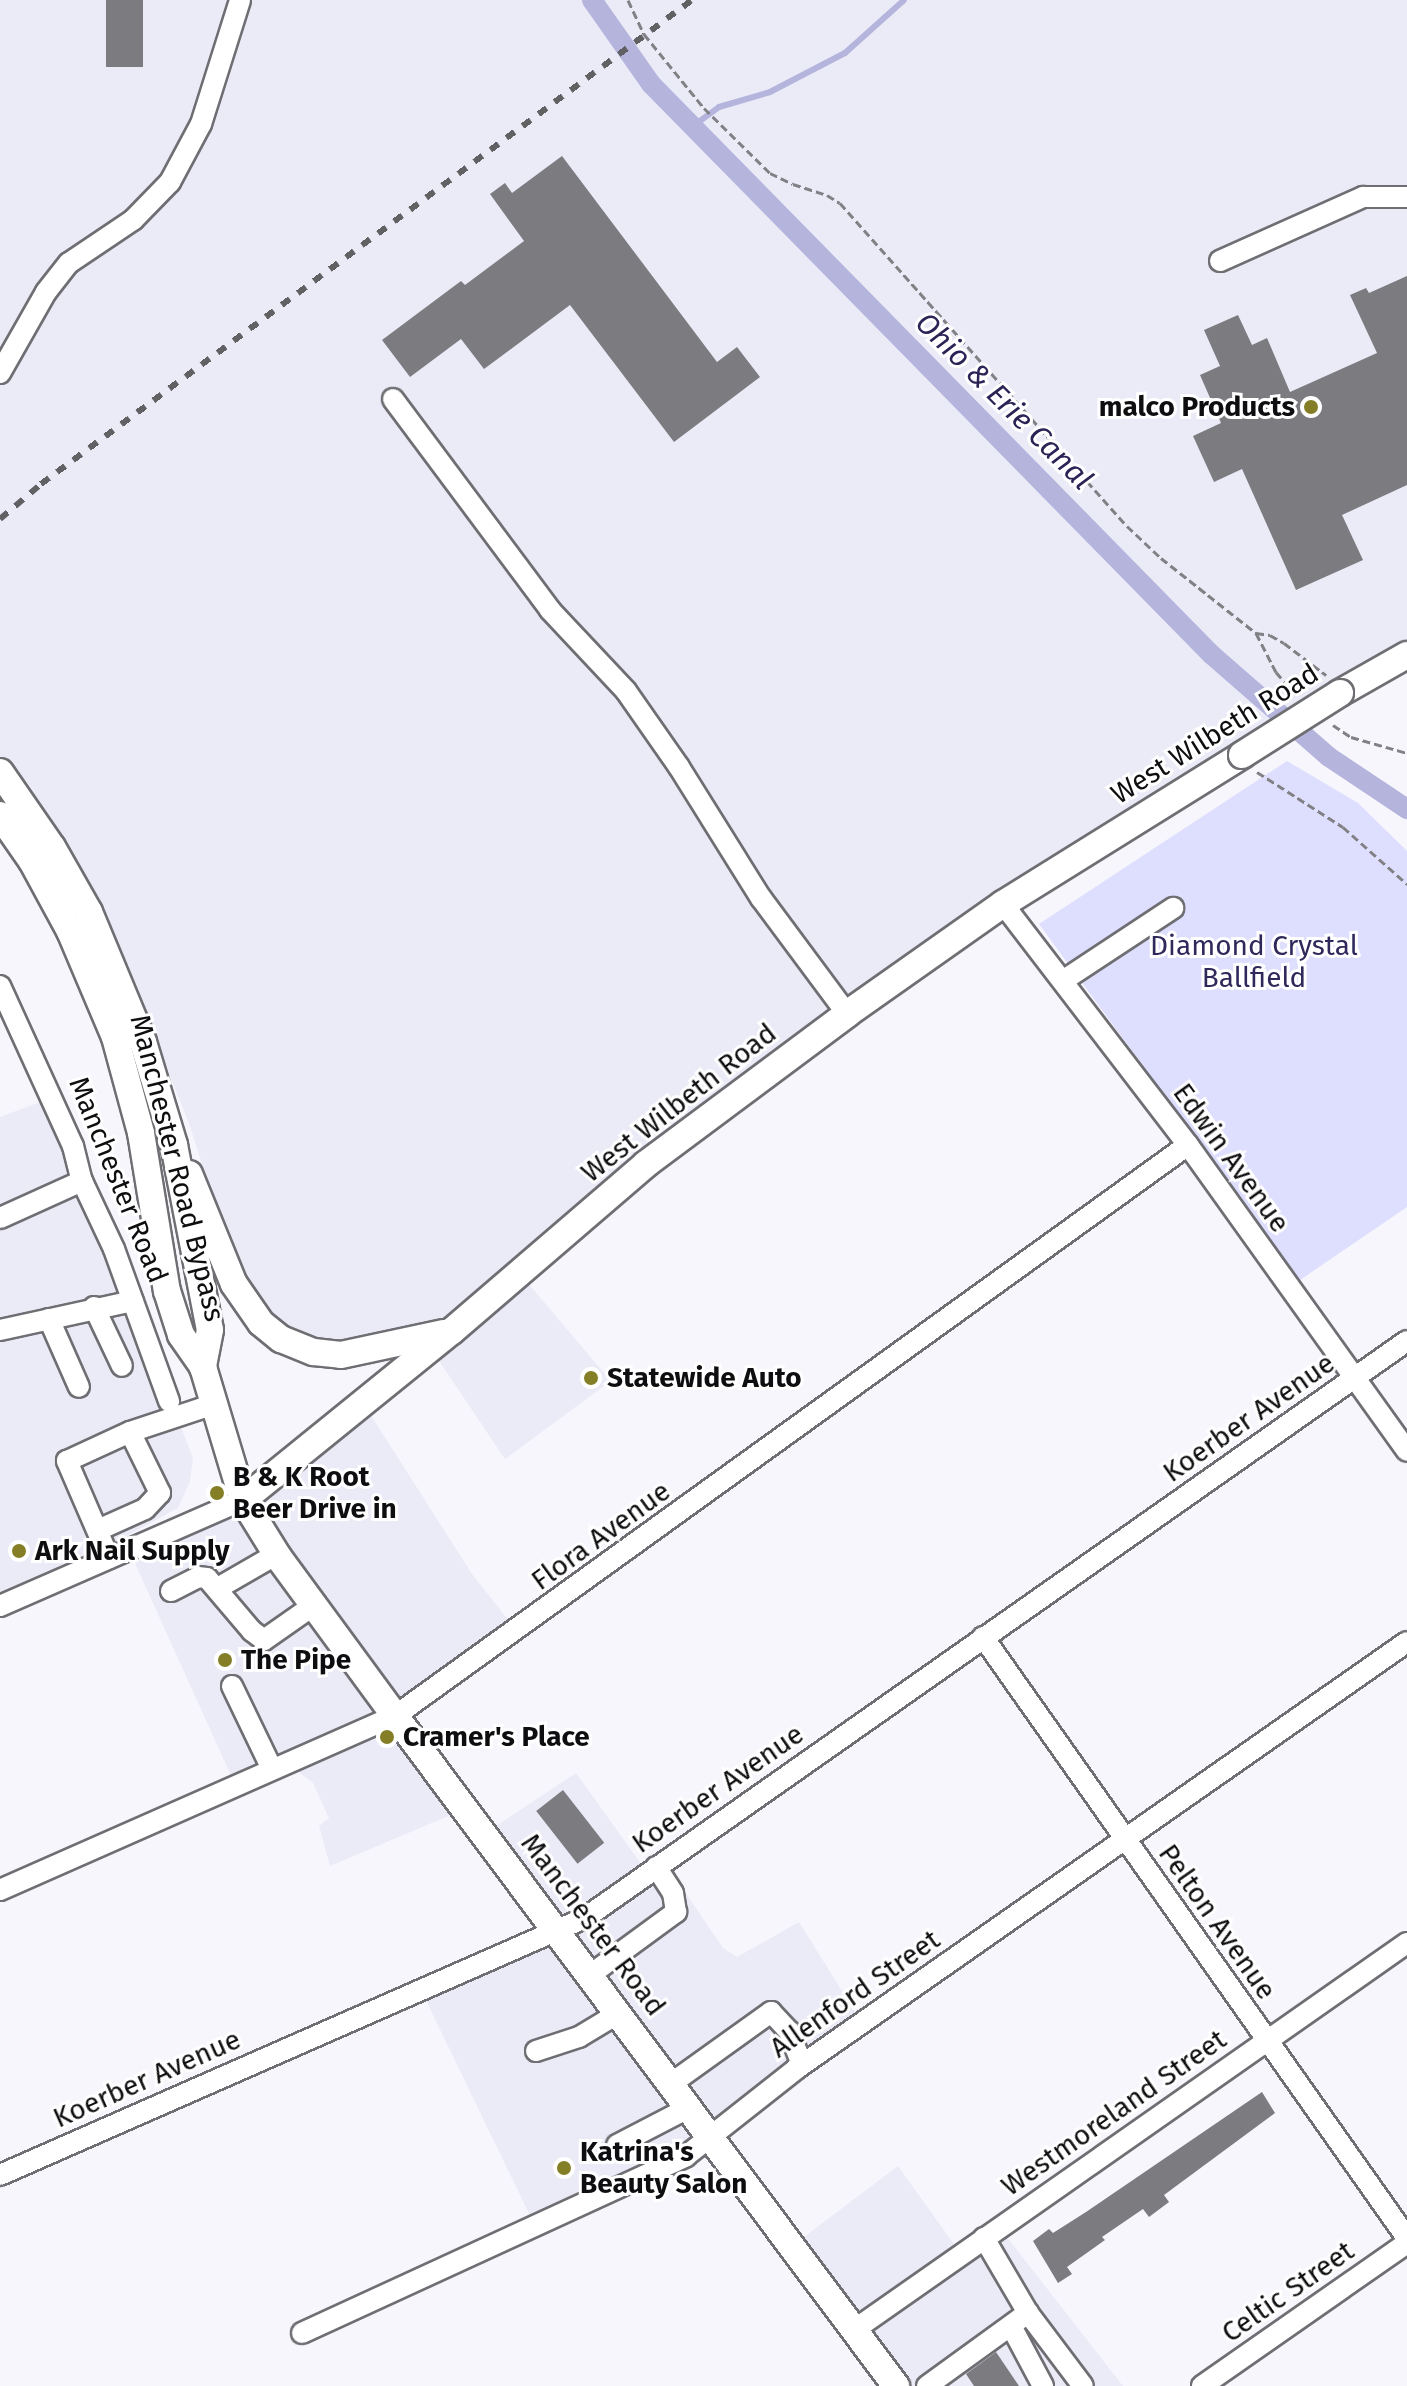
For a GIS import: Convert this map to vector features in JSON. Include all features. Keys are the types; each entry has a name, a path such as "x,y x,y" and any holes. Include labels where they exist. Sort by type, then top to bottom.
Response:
{"main road":[{"name":"West Wilbeth Road","path":"243,1500 452,1331 646,1164 847,1014 1003,904 1407,655"},
{"name":"Manchester Road Bypass","path":"0,772 44,834 89,912 139,1030 174,1145 210,1330 203,1367"},
{"name":"Manchester Road Bypass","path":"0,815 54,899 106,1011 141,1133 167,1291 181,1335 203,1367 243,1500"},
{"path":"174,1145 212,1224 234,1284 270,1332 306,1349 341,1355 452,1331"},
{"name":"Manchester Road","path":"243,1500 277,1554 395,1716 896,2386"}],"street":[{"path":"0,373 46,292 69,263 133,220 170,182 201,124 240,0"},
{"path":"1220,261 1363,197 1407,197"},
{"path":"393,399 550,610 626,691 679,767 761,898 847,1014"},
{"name":"Edwin Avenue","path":"1003,904 1188,1145 1407,1451"},
{"path":"1064,980 1173,908"},
{"name":"Manchester Road","path":"0,986 73,1146 82,1181 133,1301 169,1401"},
{"name":"Flora Avenue","path":"0,1890 395,1716 1188,1145"},
{"path":"0,1218 82,1181"},
{"path":"0,1330 94,1307 133,1301"},
{"path":"94,1307 122,1366"},
{"path":"49,1319 79,1387"},
{"name":"Koerber Avenue","path":"0,2175 585,1918 1407,1341"},
{"path":"109,1558 67,1461 130,1432 214,1404"},
{"path":"98,1530 145,1509 160,1493 130,1432"},
{"name":"West Wilbeth Road","path":"0,1606 243,1500"},
{"path":"218,1588 277,1554"},
{"path":"171,1591 198,1577 207,1578 252,1631 264,1640 314,1605"},
{"name":"Pelton Avenue","path":"983,1637 1407,2241"},
{"name":"Allenford Street","path":"302,2333 681,2159 802,2065 1407,1642"},
{"path":"232,1686 272,1769"},
{"path":"590,1975 676,1912 673,1893 656,1867"},
{"name":"Westmoreland Street","path":"854,2330 1407,1943"},
{"path":"672,2083 771,2012 789,2031 802,2065"},
{"path":"536,2051 579,2037 619,2013"},
{"path":"617,2145 690,2107"},
{"path":"984,2238 1028,2313 1083,2386"},
{"name":"Celtic Street","path":"1202,2386 1407,2241"},
{"path":"927,2386 1028,2313"},
{"path":"1011,2326 1043,2386"}],"path":[{"path":"628,0 637,21 667,65 758,163 782,180 827,195 846,211 1127,526 1161,558 1256,633 1271,662"},
{"path":"1256,633 1270,635 1284,643 1343,692"},
{"path":"1242,755 1260,774 1343,827 1407,884"}],"shaded area":[{"path":"0,0 1407,0 1407,655 1003,904 520,1274 611,1381 505,1459 431,1349 355,1354 293,1331 249,1290 227,1245 190,1126 121,952 57,838 0,764"},
{"path":"51,1098 193,1458 190,1481 178,1508 0,1605 0,1117"},
{"path":"363,1403 472,1574 517,1631 395,1716 465,1809 330,1866 319,1826 329,1818 313,1783 286,1762 234,1782 129,1550 243,1500"},
{"path":"576,1773 647,1872 664,1861 723,1948 737,1957 799,1922 862,2023 712,2136 535,2226 420,1988 556,1929 484,1834"},
{"path":"898,2166 961,2254 999,2227 1123,2386 896,2386 792,2246"}],"green space":[{"name":"Diamond Crystal Ballfield","path":"1287,761 1358,803 1407,851 1407,1207 1300,1280 1039,924"}],"building":[{"path":"106,0 143,0 143,67 106,67"},
{"path":"562,156 717,362 737,347 760,377 674,442 570,305 484,369 461,339 410,377 382,340 461,281 465,285 524,241 490,194 505,183 512,193"},
{"name":"malco Products","path":"1407,276 1407,485 1342,515 1363,560 1296,590 1242,469 1214,482 1193,436 1221,423 1200,375 1220,366 1204,330 1238,315 1252,345 1267,338 1290,392 1377,353 1350,295 1366,288 1369,293"},
{"path":"563,1790 604,1843 577,1864 536,1811"},
{"path":"1262,2092 1275,2113 1164,2195 1169,2202 1149,2217 1143,2209 1102,2237 1105,2240 1067,2267 1072,2274 1058,2283 1033,2241 1049,2229 1053,2233 1086,2212"},
{"path":"996,2352 1019,2386 974,2386 966,2374"}],"waterway":[{"name":"Ohio & Erie Canal","path":"592,0 651,84 1212,655 1329,757 1407,809"},
{"path":"693,126 719,107 770,92 845,53 904,0"}],"railway":[{"path":"0,519 41,484 692,0"}],"place":[{"name":"malco Products","path":"1311,407"},
{"name":"Statewide Auto","path":"591,1378"},
{"name":"B & K Root Beer Drive in","path":"217,1493"},
{"name":"Ark Nail Supply","path":"19,1551"},
{"name":"The Pipe","path":"225,1660"},
{"name":"Cramer's Place","path":"387,1737"},
{"name":"Katrina's Beauty Salon","path":"564,2168"}]}
